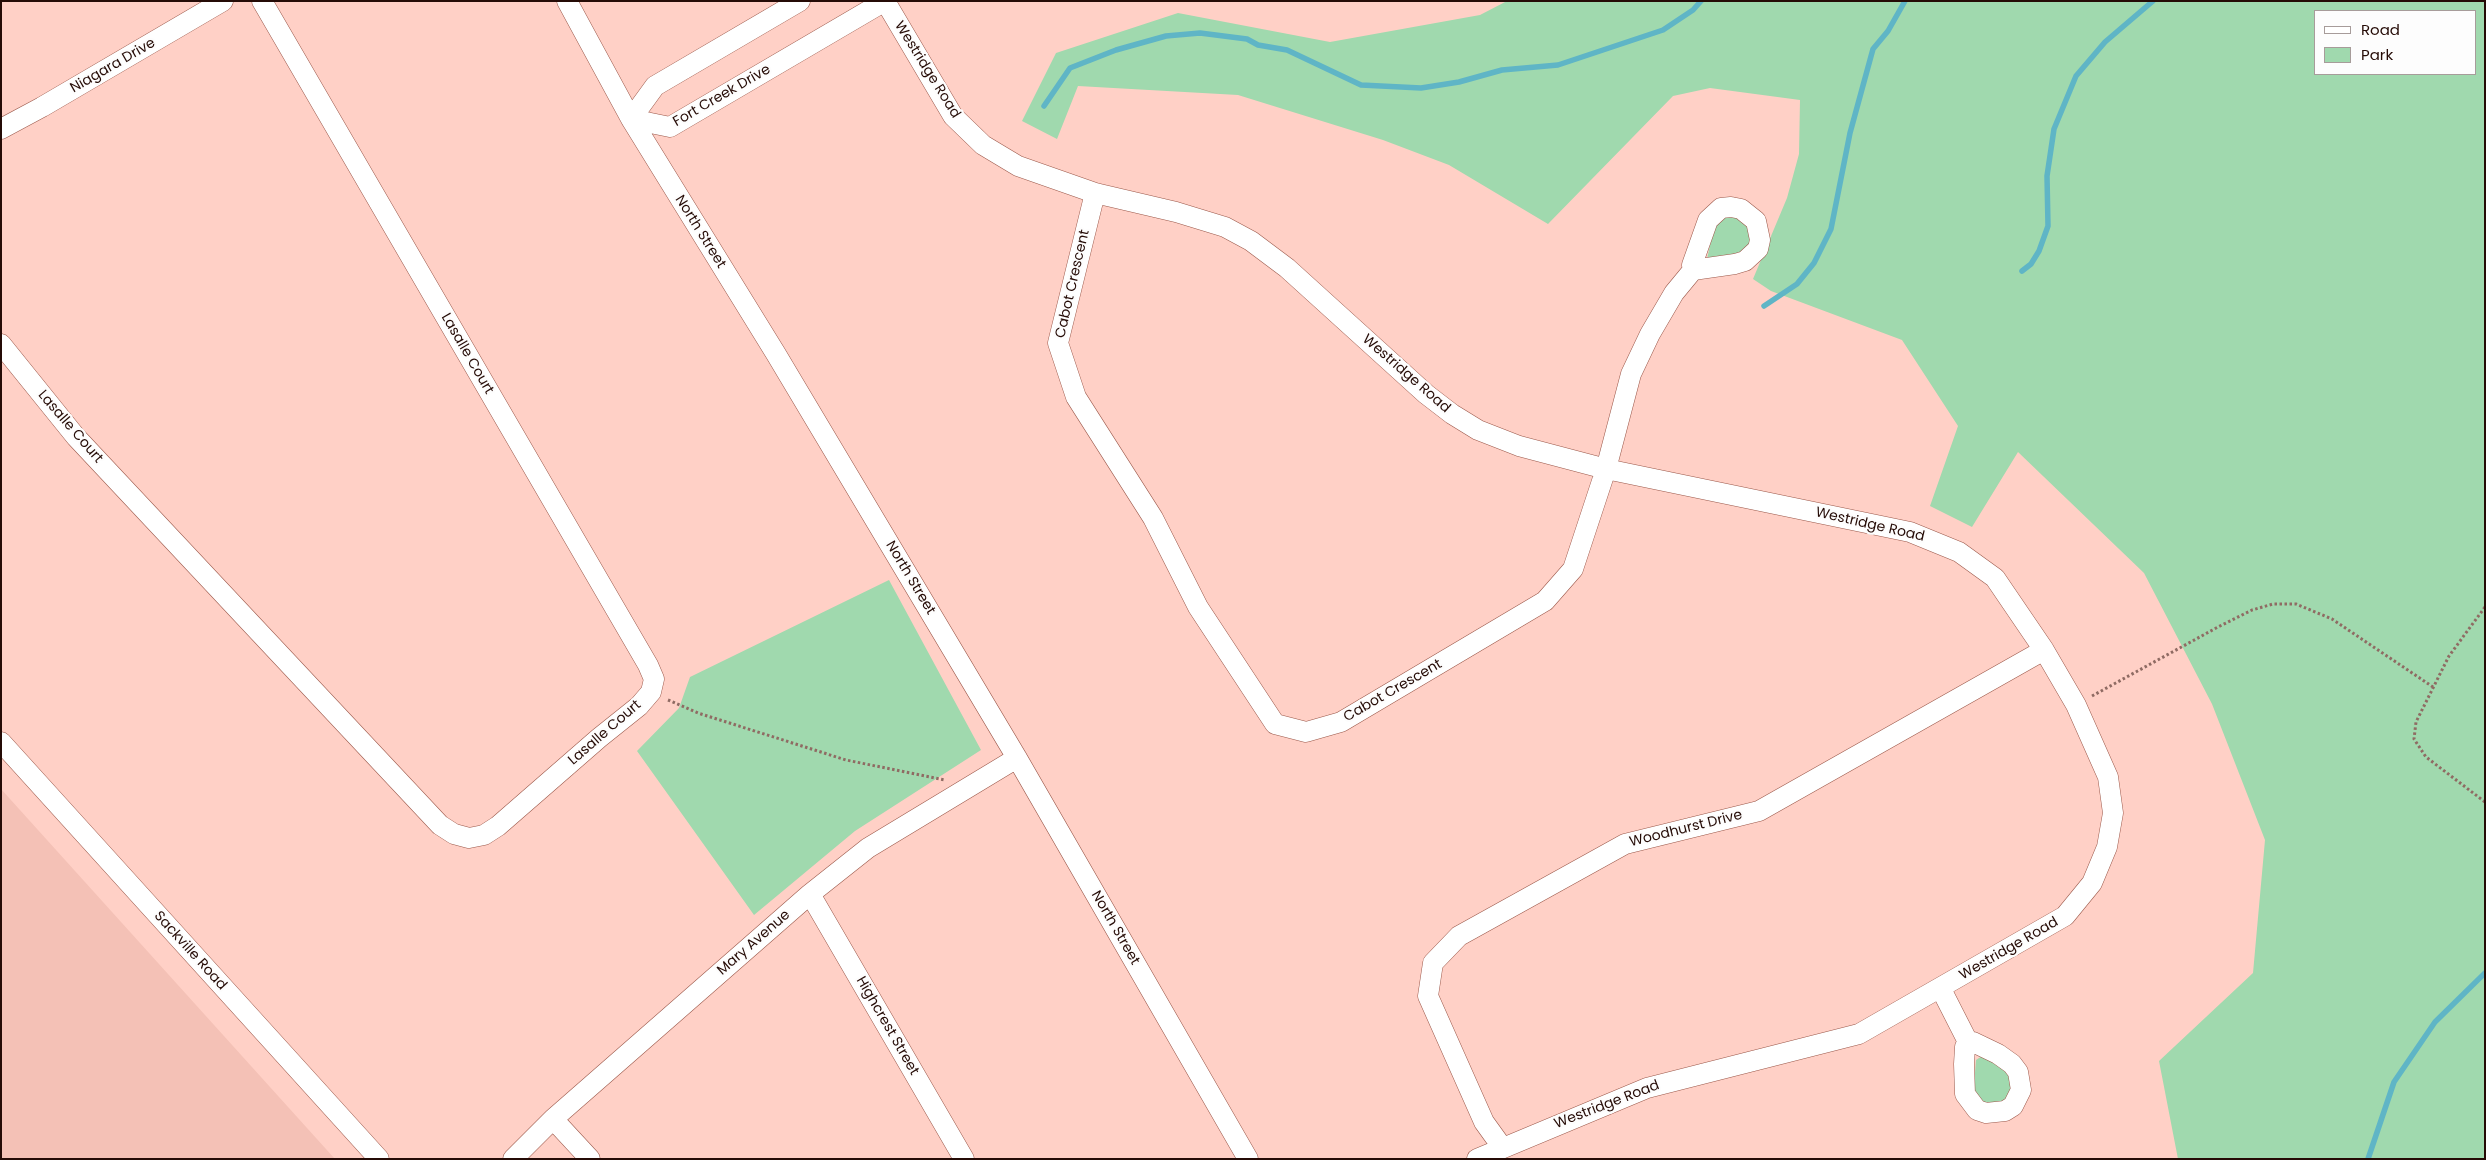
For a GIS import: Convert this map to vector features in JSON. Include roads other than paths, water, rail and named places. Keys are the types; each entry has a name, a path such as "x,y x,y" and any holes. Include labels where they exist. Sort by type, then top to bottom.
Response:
{"street":[{"name":"Niagara Drive","path":"1,129 223,1"},
{"name":"Lasalle Court","path":"1,344 76,437 440,825 454,834 468,838 484,835 498,826 638,706 651,692 654,679 648,665 262,1"},
{"name":"North Street","path":"567,1 631,119 770,346 1017,758 1248,1159"},
{"path":"631,119 655,86 800,1"},
{"name":"Fort Creek Drive","path":"631,119 670,127 885,1"},
{"name":"Westridge Road","path":"885,1 953,116 983,145 1018,166 1094,193 1176,212 1225,227 1251,240 1287,268 1402,374 1452,414 1478,430 1519,446 1606,469 1910,532 1959,552 1995,578 2044,650 2076,705 2108,777 2113,813 2107,847 2092,883 2065,916 1941,989 1859,1034 1647,1088 1477,1159"},
{"name":"Cabot Crescent","path":"1094,193 1058,343 1076,396 1153,518 1198,607 1275,724 1306,732 1341,722 1545,601 1573,569 1606,469 1631,374 1650,334 1674,293 1693,270"},
{"name":"Woodhurst Drive","path":"1502,1147 1484,1122 1428,996 1434,963 1459,936 1625,844 1759,811 2044,650"},
{"name":"Sackville Road","path":"1,742 379,1159"},
{"name":"Mary Avenue","path":"513,1159 553,1119 810,894 868,848 1017,758"},
{"name":"Highcrest Street","path":"810,894 964,1159"},
{"path":"1941,989 1968,1042"},
{"path":"553,1119 590,1159"}],"waterway":[{"path":"1044,106 1070,68 1116,50 1166,36 1200,33 1247,39 1258,45 1287,50 1361,85 1421,88 1459,82 1502,70 1558,65 1663,30 1693,10 1701,1"},
{"path":"1764,306 1797,284 1814,263 1831,229 1850,133 1873,49 1888,31 1905,1"},
{"path":"2022,271 2031,264 2039,251 2048,226 2047,176 2054,129 2076,76 2105,42 2153,1"},
{"path":"2368,1159 2394,1082 2435,1022 2485,973"}]}
